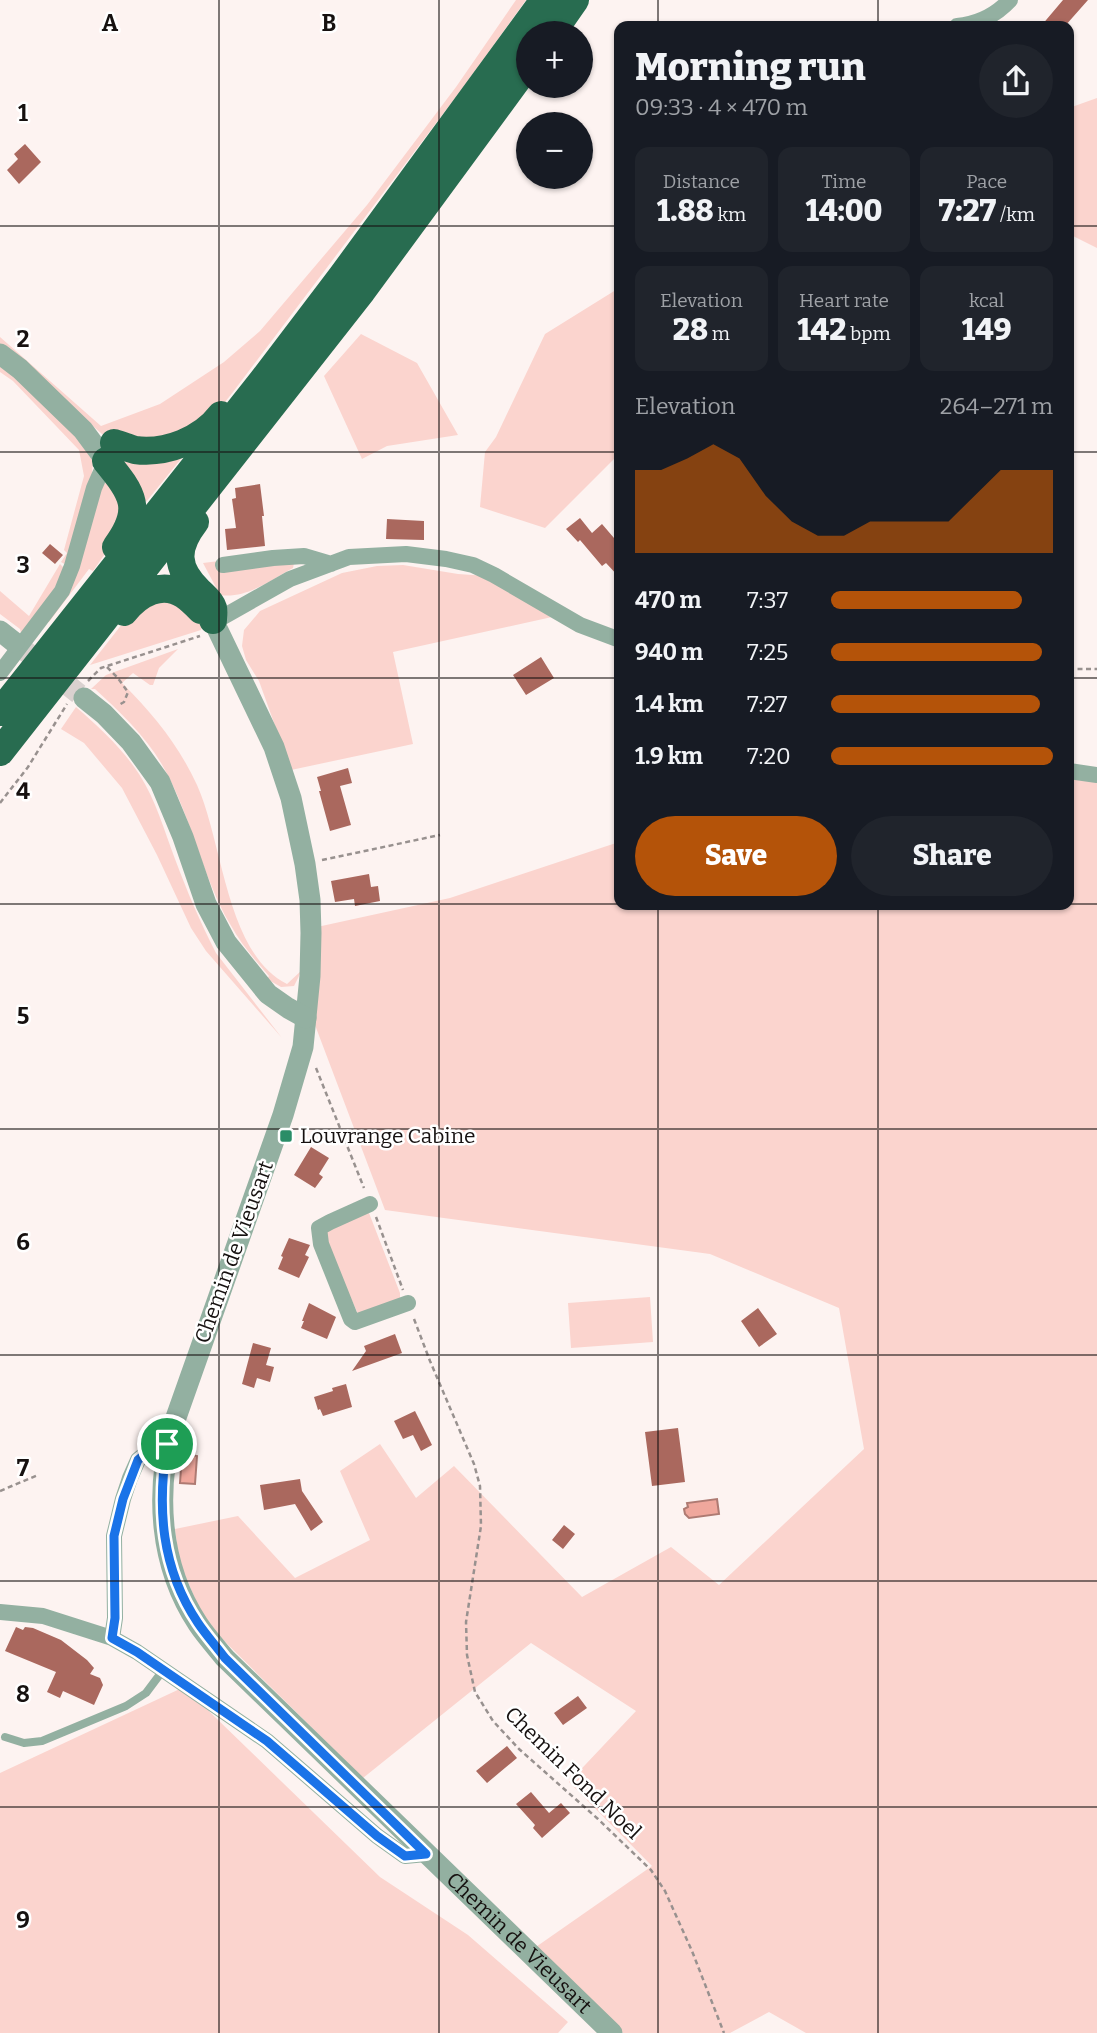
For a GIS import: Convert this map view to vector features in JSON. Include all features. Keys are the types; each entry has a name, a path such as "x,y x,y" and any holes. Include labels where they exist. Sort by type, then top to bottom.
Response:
{"highway":[{"path":"0,712 263,380 544,0"},
{"path":"560,21 575,0"},
{"path":"0,752 409,229 516,82"},
{"path":"105,579 101,568 125,534 131,520 132,506 130,495 110,452 155,450 179,445 204,432 217,421 249,380 263,380"},
{"path":"214,624 213,608 186,577 180,557 189,531 221,490 218,476"},
{"path":"97,631 108,633 140,596 161,589 174,590 184,595 214,624"}],"street":[{"path":"981,21 1010,0"},
{"path":"0,354 20,369 83,430 110,452 94,488 72,566 62,591 0,673"},
{"path":"214,624 290,579 349,557 406,554 473,565 580,625 614,638"},
{"path":"223,565 304,556 331,564"},
{"name":"Chemin de Vieusart","path":"214,624 274,747 291,798 305,864 311,933 303,1047 283,1115 167,1444 162,1494 163,1530 170,1564 198,1623 225,1658 612,2033"},
{"path":"84,698 131,742 160,782 183,837 206,904 226,942 268,994 306,1018"},
{"path":"1074,772 1097,775"},
{"path":"370,1204 319,1228 321,1244 351,1319 355,1322 408,1303"},
{"path":"112,1638 115,1618 114,1536 123,1499 138,1460 150,1450 167,1444"},
{"path":"0,1612 43,1616 112,1638 137,1652 267,1741 377,1836 405,1856 426,1854"}],"lane":[{"path":"5,1737 24,1744 42,1741 126,1706 146,1693 164,1669"}],"path":[{"path":"125,660 214,624"},
{"path":"104,714 124,702 128,692 107,667"},
{"path":"1074,669 1097,669"},
{"path":"0,803 28,767 57,722"},
{"path":"305,864 440,835"},
{"name":"Chemin Fond Noel","path":"429,1361 474,1464 480,1486 481,1526 466,1622 467,1655 475,1692 493,1721 519,1749 651,1870 665,1891 692,1951 724,2033"},
{"path":"0,1490 38,1475"}],"shaded area":[{"path":"516,0 526,0 213,417 183,437 124,442 102,434 0,346 0,337 101,426 160,404 224,362 260,331 367,205 456,87"},
{"path":"1097,98 1097,248 1074,236 1074,106"},
{"path":"614,291 614,459 545,528 480,507 485,452 496,437 545,334"},
{"path":"361,334 417,363 458,435 387,446 362,459 324,376"},
{"path":"0,364 82,438 93,461 92,474 66,565 61,562 67,553 64,550 84,476 79,450 13,381 0,372"},
{"path":"189,449 146,502 116,460"},
{"path":"106,482 120,490 118,535 93,571 89,569 49,622 46,619 98,489"},
{"path":"203,563 294,563 293,568 258,588 239,594 220,595"},
{"path":"60,564 65,569 51,595 21,633 20,629 0,614 0,591 29,616"},
{"path":"403,565 487,576 552,617 393,652 413,744 291,770 259,681 246,660 242,646 244,630 260,611 342,573 377,566"},
{"path":"162,595 203,623 201,630 90,665 133,610"},
{"path":"178,649 159,668 153,685 133,673 122,683 164,730 197,785 229,895 251,948 267,969 287,984 302,970 294,986 281,987 267,979 269,976 239,938 220,906 183,808 158,758 124,717 95,689 91,689 106,675"},
{"path":"76,707 118,747 139,774 155,805 189,895 216,953 282,1038 206,951 191,928 122,788 84,743 61,729"},
{"path":"1074,778 1097,780 1097,2033 806,2033 769,2012 730,2033 623,2033 533,1949 652,1866 569,1782 636,1711 531,1643 363,1778 205,1622 179,1561 175,1529 238,1516 295,1578 370,1540 340,1471 380,1444 416,1498 454,1466 582,1597 671,1547 719,1585 864,1449 839,1308 710,1254 385,1210 315,1025 317,927 450,898 614,844 614,910 1074,910"},
{"path":"364,1212 369,1213 400,1298 359,1316 325,1241 327,1228"},
{"path":"650,1297 653,1342 571,1348 568,1303"},
{"path":"182,1454 197,1456 195,1484 180,1483"},
{"path":"717,1499 719,1514 689,1518 685,1514 687,1503"},
{"path":"184,1687 380,1877 468,1935 568,2022 558,2033 0,2033 0,1773"}],"building":[{"path":"1063,0 1088,0 1069,21 1045,21"},
{"path":"25,144 41,162 19,184 7,170 18,159 14,154"},
{"path":"260,484 265,546 227,550 225,529 236,528 232,499 236,498 235,488"},
{"path":"580,518 592,533 602,524 614,538 614,572 606,563 602,566 580,540 578,542 566,529"},
{"path":"387,519 424,521 424,540 386,539"},
{"path":"50,544 63,555 55,564 42,553"},
{"path":"541,657 554,678 526,695 513,675"},
{"path":"348,768 352,783 340,786 351,825 330,831 317,777"},
{"path":"369,874 371,887 378,886 380,901 355,906 354,899 335,902 331,881"},
{"path":"311,1147 329,1158 319,1174 323,1177 315,1188 294,1175"},
{"path":"289,1238 310,1245 305,1255 309,1257 299,1278 278,1269"},
{"path":"309,1303 336,1317 327,1339 301,1328"},
{"path":"758,1308 777,1334 759,1347 741,1321"},
{"path":"395,1334 402,1353 352,1371 366,1351 364,1346"},
{"path":"253,1343 271,1348 266,1365 274,1367 270,1382 257,1378 254,1388 242,1384"},
{"path":"346,1384 352,1407 323,1416 314,1397"},
{"path":"415,1411 432,1445 421,1451 413,1435 403,1439 394,1421"},
{"path":"678,1428 685,1482 652,1486 645,1432"},
{"path":"300,1479 302,1491 323,1522 311,1531 295,1504 264,1510 260,1485"},
{"path":"564,1525 575,1534 563,1549 552,1540"},
{"path":"16,1627 23,1630 25,1627 33,1628 61,1640 87,1660 94,1668 90,1674 100,1678 103,1685 94,1705 63,1691 60,1698 47,1692 56,1672 5,1651"},
{"path":"578,1696 587,1708 563,1725 554,1713"},
{"path":"507,1746 517,1758 487,1783 476,1771"},
{"path":"531,1792 549,1813 561,1803 570,1813 542,1838 533,1828 535,1825 516,1804"}],"tunnel":[{"path":"14,642 84,698"}],"place":[{"name":"Louvrange Cabine","path":"286,1136"}],"route":[{"path":"167,1444 163,1471 163,1530 170,1564 198,1623 225,1658 426,1854 405,1856 377,1836 267,1741 137,1652 112,1638 115,1618 114,1536 123,1499 138,1460 150,1450 167,1444"}]}
